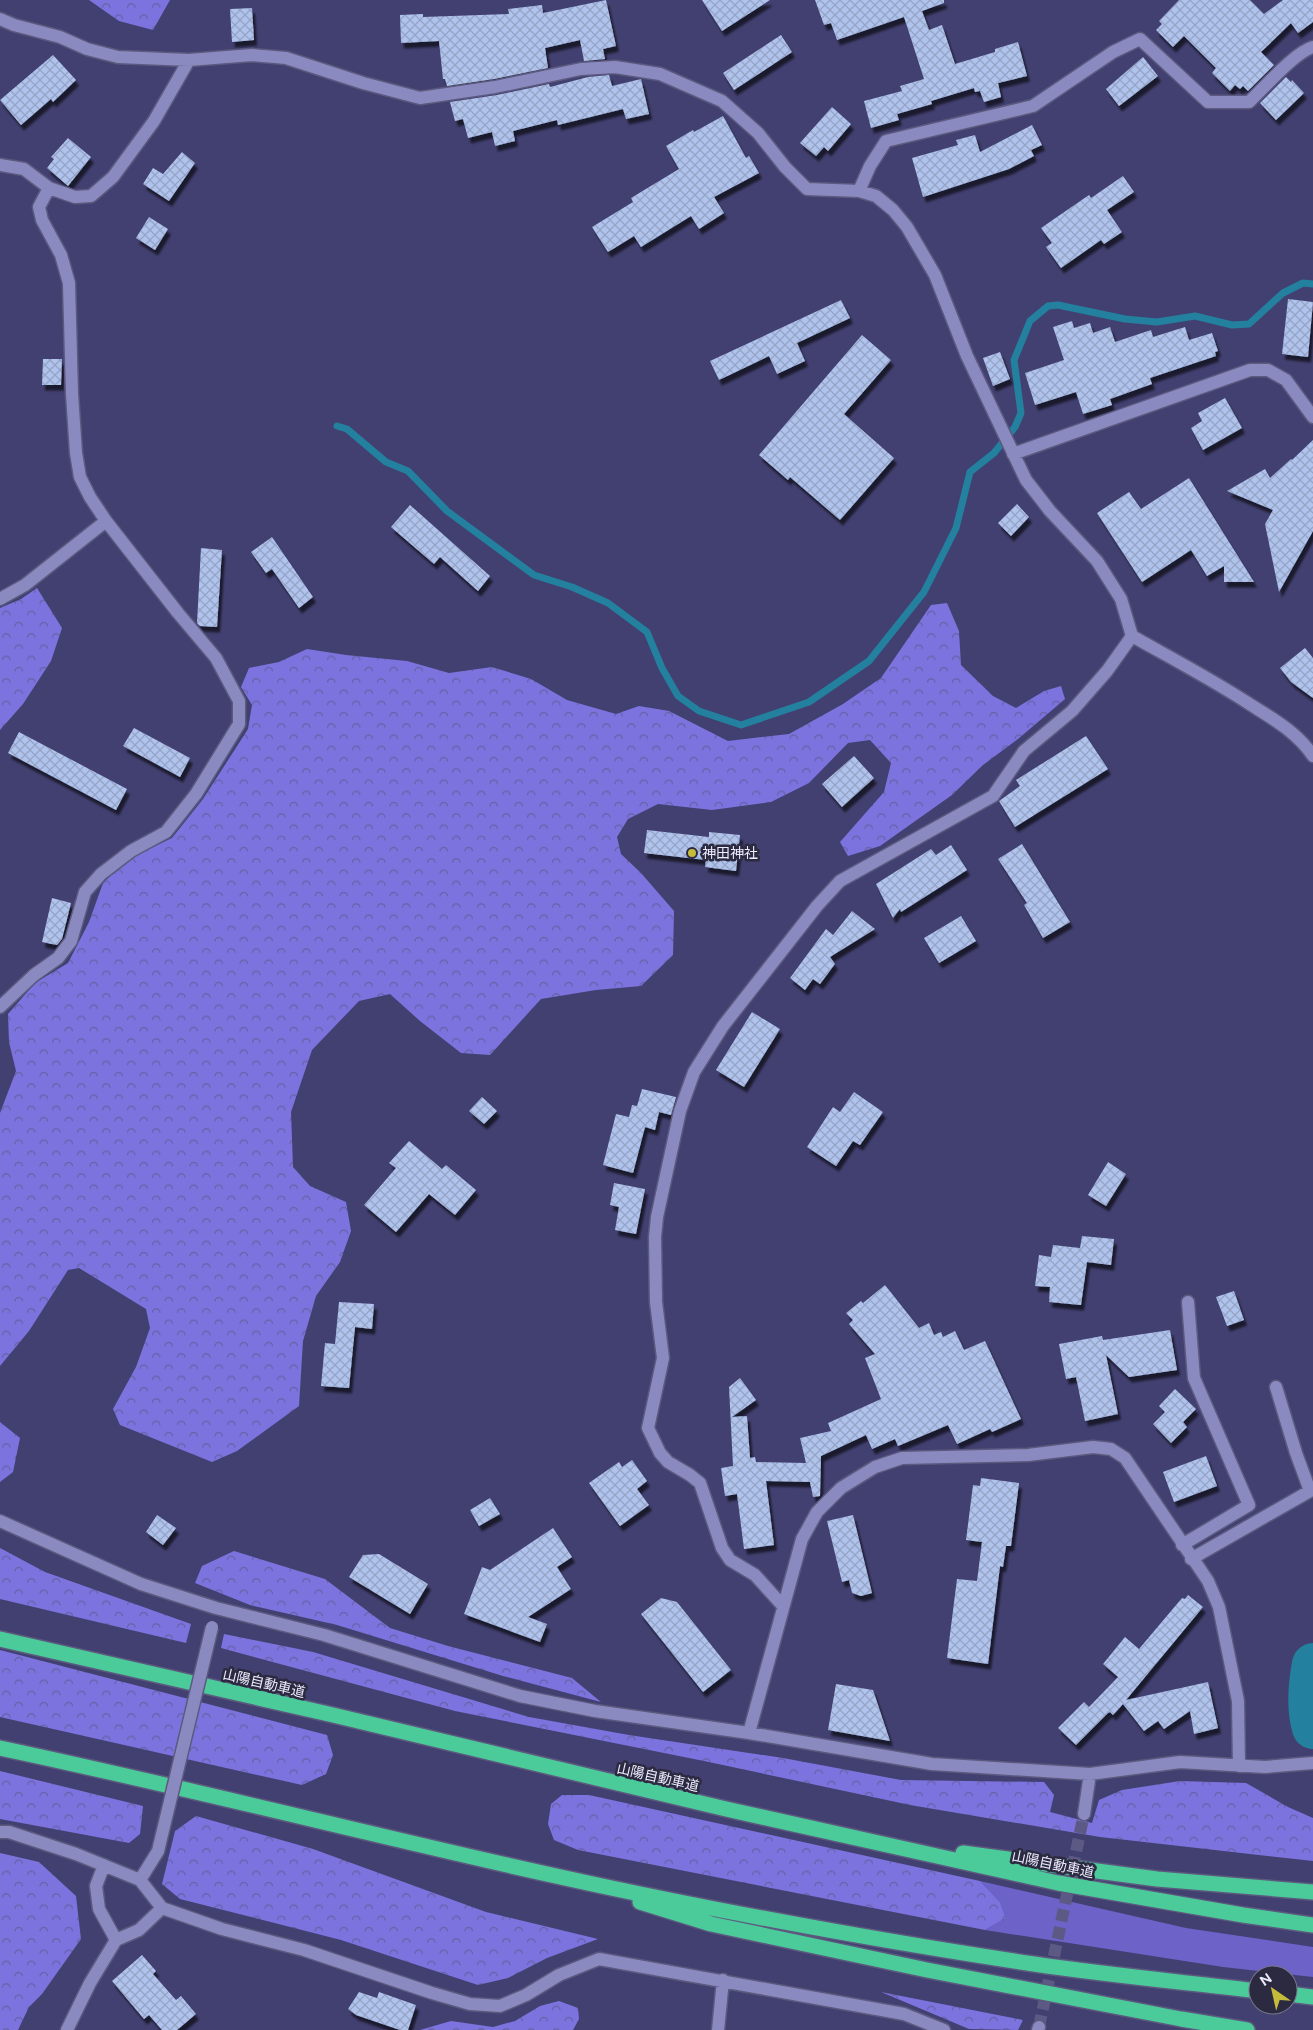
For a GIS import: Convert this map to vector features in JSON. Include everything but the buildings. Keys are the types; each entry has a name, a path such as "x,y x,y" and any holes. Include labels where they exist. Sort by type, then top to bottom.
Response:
{"highway":[{"name":"山陽自動車道","path":"0,1639 333,1715 590,1778 1058,1883 1243,1915 1313,1925"},
{"path":"0,1748 288,1812 549,1874 708,1908 867,1937 1037,1964 1248,1990"},
{"path":"860,1838 1157,1879 1313,1892"},
{"path":"549,1874 711,1924 936,1972 1247,2030"},
{"path":"1298,1995 1313,1997"}],"street":[{"path":"0,19 14,25 60,37 87,49 118,57 189,60 221,59 252,55 286,58 363,83 420,98 495,87 581,69 615,67 660,74 722,100 758,133 785,167 807,189 859,191 876,196 893,210 907,227 935,275 966,356 1026,480 1050,511 1098,561 1121,599 1132,636 1210,678 1287,728 1304,742 1313,756"},
{"path":"859,191 870,166 886,141 1033,106 1113,52 1140,39 1208,102 1249,102 1288,64 1307,49 1313,47"},
{"path":"0,165 24,169 50,188 75,197 91,196 114,177 154,121 189,60"},
{"path":"0,1007 34,976 58,958 71,941 85,892 101,874 131,851 166,832 196,794 239,724 239,701 216,658 106,521 90,497 80,477 76,453 72,394 69,283 61,255 42,220 39,207 50,188"},
{"path":"1012,454 1250,370 1268,370 1286,380 1313,417"},
{"path":"0,599 25,585 106,521"},
{"path":"783,1606 755,1575 730,1560 722,1548 700,1483 668,1462 660,1453 648,1428 664,1358 656,1302 655,1237 657,1217 680,1111 694,1072 723,1026 817,906 840,881 993,796 1024,751 1072,711 1107,671 1132,636"},
{"path":"1182,1545 1248,1505 1194,1378 1188,1302"},
{"path":"1191,1558 1310,1491 1276,1387"},
{"path":"749,1733 802,1539 817,1512 841,1488 875,1467 902,1458 1028,1455 1093,1447 1110,1449 1125,1458 1208,1582 1219,1607 1238,1701 1239,1766"},
{"path":"0,1521 141,1584 216,1608 324,1635 520,1696 594,1711 749,1733 932,1764 1090,1774 1180,1762 1265,1767 1313,1763"},
{"path":"140,1880 158,1851 216,1608"},
{"path":"1084,1814 1090,1774"},
{"path":"0,1832 9,1832 104,1865 140,1880 162,1908 222,1928 304,1950 470,2004 500,2006 526,1995 559,1975 599,1959 904,2014 944,2030"},
{"path":"104,1865 96,1886 99,1909 116,1940"},
{"path":"67,2030 90,1983 116,1940 139,1930 162,1908"},
{"path":"718,2030 723,1980"}],"shaded area":[{"path":"980,1881 1186,1928 1313,1947 1313,1977 1298,1975 1298,1965 1248,1965 1248,1970 1223,1967 985,1930 1006,1918 1000,1902"}],"green space":[{"path":"89,0 170,0 153,30 119,21"},
{"path":"37,588 62,628 51,661 23,704 0,730 0,608 21,599"},
{"path":"947,603 959,631 961,665 993,696 1016,708 1044,691 1061,686 1065,699 1018,739 983,765 952,795 880,846 848,856 840,842 884,792 891,763 870,740 848,743 809,783 771,802 712,810 658,804 628,819 617,837 621,854 641,873 674,911 673,955 641,986 596,990 541,999 490,1055 461,1053 420,1021 390,994 359,1001 312,1050 291,1112 293,1167 310,1186 346,1202 351,1231 340,1262 316,1296 303,1341 299,1406 237,1451 212,1462 120,1425 113,1409 136,1367 150,1328 146,1309 79,1268 68,1270 29,1331 0,1366 0,1113 16,1071 9,1042 8,1014 35,983 68,963 89,922 103,883 128,859 172,838 203,799 248,729 252,705 241,687 249,668 279,662 307,649 407,661 449,673 492,667 531,679 567,700 616,714 639,706 669,711 728,741 789,734 843,704 881,678 931,605"},
{"path":"0,1422 20,1438 13,1472 0,1482"},
{"path":"0,1548 45,1572 191,1624 186,1643 0,1599"},
{"path":"234,1551 325,1579 390,1628 448,1646 572,1678 601,1702 503,1676 337,1625 250,1605 195,1583 202,1566"},
{"path":"224,1634 313,1652 529,1717 629,1735 783,1758 901,1780 1044,1782 1054,1795 1050,1812 1092,1823 1099,1800 1122,1790 1180,1781 1246,1783 1288,1807 1313,1818 1313,1861 1100,1837 910,1805 455,1711 221,1648"},
{"path":"0,1650 327,1735 333,1755 326,1774 302,1785 0,1717"},
{"path":"0,1771 143,1806 140,1834 129,1843 0,1819"},
{"path":"562,1795 589,1795 980,1881 1000,1902 1006,1918 985,1930 578,1850 554,1840 548,1824 551,1804"},
{"path":"196,1816 313,1849 486,1912 598,1939 547,1958 508,1978 478,1985 341,1940 180,1899 162,1884 175,1831"},
{"path":"0,1853 39,1862 76,1896 81,1939 42,1994 29,2007 18,2030 0,2030"},
{"path":"881,1992 1023,2020 1018,2030 969,2029"},
{"path":"559,2001 578,2008 579,2019 573,2030 420,2030 451,2021 493,2027 515,2021 540,2006"}],"waterway":[{"path":"337,426 347,429 386,462 408,471 447,511 534,575 572,587 608,603 647,632 662,668 678,696 699,711 741,725 809,702 869,661 924,592 956,528 970,472 994,453 1015,427 1021,413 1014,360 1030,321 1048,306 1058,305 1125,319 1157,322 1195,316 1232,325 1249,324 1283,293 1303,283 1313,284"},
{"path":"1313,1664 1309,1696 1313,1728"}],"tunnel":[{"path":"1039,2027 1084,1814"}],"place":[{"name":"神田神社","path":"692,853"}]}
